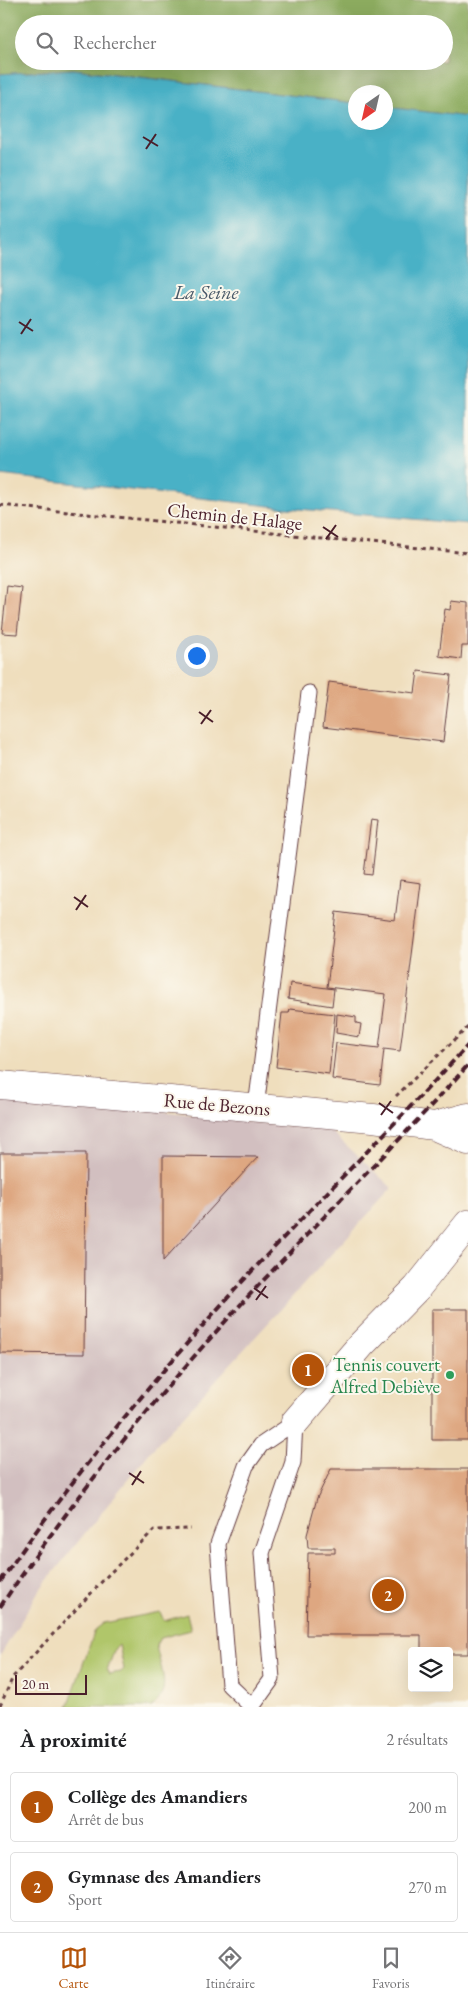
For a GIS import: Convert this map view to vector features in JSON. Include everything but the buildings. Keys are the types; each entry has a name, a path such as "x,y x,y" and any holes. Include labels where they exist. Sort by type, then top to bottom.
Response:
{"street":[{"name":"Rue de Bezons","path":"0,1085 373,1118 434,1126 468,1141"},
{"name":"Rue de Bezons","path":"434,1126 468,1117"},
{"path":"295,1422 362,1344 417,1288 466,1231"}],"lane":[{"path":"256,1107 308,693"},
{"path":"295,1422 293,1462 262,1553 272,1679 252,1707 229,1685 218,1544 246,1466 261,1444 295,1422"}],"path":[{"name":"Chemin de Halage","path":"0,506 468,552"},
{"path":"373,1118 468,1027"},
{"path":"0,1706 13,1677 108,1575 154,1530 191,1529"}],"shaded area":[{"path":"0,1096 59,1099 331,1131 392,1188 150,1452 41,1588 0,1656"}],"green space":[{"path":"0,0 468,0 468,117 393,108 393,85 348,85 348,102 81,70 453,70 453,15 15,15 15,70 58,70 0,74"},
{"path":"160,1612 164,1621 187,1614 191,1630 160,1638 156,1645 164,1686 158,1700 152,1707 68,1707 95,1630 104,1623","holes":["119,1645 124,1669 121,1672 109,1674 107,1670 115,1649"]}],"water":[{"name":"La Seine","path":"81,70 348,102 348,130 393,130 393,108 468,117 468,524 287,508 0,475 0,74"}],"railway":[{"path":"0,1582 89,1461 185,1346 252,1271 468,1045"},
{"path":"0,1607 76,1501 185,1366 468,1065"}],"place":[{"name":"Collège des Amandiers","path":"308,1370"},
{"name":"Tennis couvert Alfred Debiève","path":"450,1375"},
{"name":"Gymnase des Amandiers","path":"388,1595"}]}
